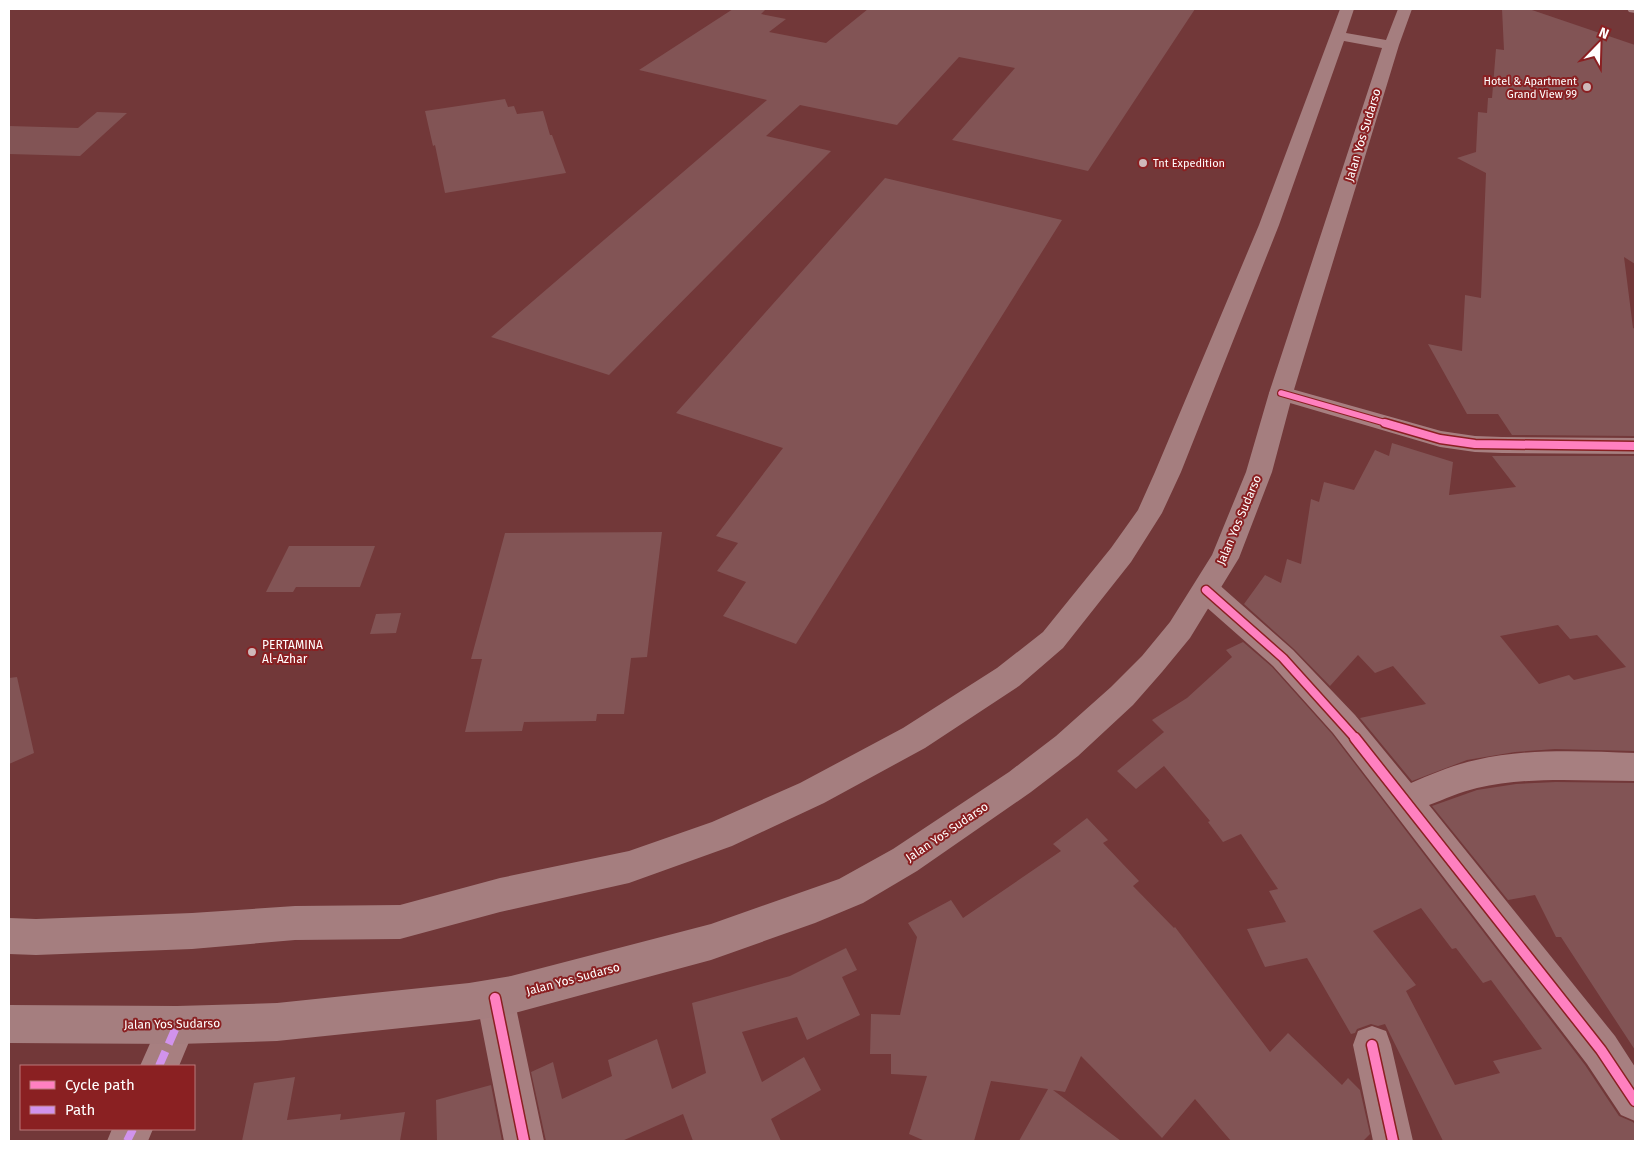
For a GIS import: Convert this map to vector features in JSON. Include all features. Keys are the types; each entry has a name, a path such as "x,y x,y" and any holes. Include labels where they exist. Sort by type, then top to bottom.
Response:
{"main road":[{"path":"9,936 36,937 192,931 295,923 400,922 500,895 629,867 720,835 812,793 914,738 1008,677 1053,640 1121,555 1149,513 1168,472 1269,224 1338,36 1346,9"},
{"name":"Jalan Yos Sudarso","path":"9,1024 177,1025 277,1022 495,998 563,982 711,942 815,906 882,874 1020,782 1067,746 1122,696 1152,664 1180,630 1225,558 1259,472 1281,393 1391,45 1405,9"},
{"path":"1338,36 1391,45"}],"street":[{"path":"1281,393 1430,436 1466,443 1635,446"},
{"path":"1206,590 1283,658 1344,724 1406,800 1601,1050 1635,1101"},
{"path":"1406,800 1450,782 1484,772 1518,768 1635,767"},
{"path":"495,998 524,1141"},
{"path":"160,1065 177,1025"},
{"path":"1372,1045 1393,1141"}],"building":[{"path":"733,9 766,9 761,14 786,19 769,32 826,43 868,9 1195,9 1088,171 952,140 1015,68 959,57 897,125 800,105 766,136 831,151 609,375 491,337 767,100 639,70"},
{"path":"1502,9 1529,9 1635,45 1635,264 1624,257 1633,328 1635,329 1635,436 1512,435 1498,414 1467,414 1428,344 1462,351 1465,295 1481,298 1486,173 1457,158 1476,152 1478,112 1487,113 1488,98 1492,98 1496,49 1504,50"},
{"path":"505,99 508,107 514,106 517,114 543,111 550,135 552,135 566,173 445,193 435,145 433,146 425,111"},
{"path":"97,112 127,113 80,156 9,154 9,126 78,128"},
{"path":"885,178 1062,220 796,644 723,616 746,582 717,571 738,543 716,536 783,448 676,413"},
{"path":"1392,443 1453,462 1449,495 1516,487 1492,456 1635,456 1635,751 1555,749 1515,752 1467,760 1412,781 1360,718 1426,704 1393,666 1375,673 1358,655 1330,686 1294,649 1244,604 1265,575 1281,583 1287,559 1301,564 1311,499 1319,502 1324,482 1354,490 1375,450 1389,456","holes":["1558,625 1570,639 1597,635 1626,667 1574,680 1569,675 1539,684 1500,636"]},
{"path":"662,532 647,657 631,658 624,714 597,714 596,721 524,722 522,731 465,732 482,659 471,659 505,533"},
{"path":"289,546 375,546 360,587 296,587 293,592 266,592"},
{"path":"401,613 396,633 370,634 376,614"},
{"path":"1243,642 1272,667 1332,734 1585,1065 1619,1116 1633,1122 1635,1125 1635,1141 1443,1141 1385,1024 1378,1026 1371,1024 1357,1029 1355,1033 1351,1034 1307,958 1265,967 1247,929 1286,922 1269,891 1278,889 1241,834 1223,842 1208,822 1210,821 1164,766 1136,789 1117,771 1164,732 1152,720 1187,698 1232,657 1226,650","holes":["1421,908 1452,949 1456,948 1483,983 1491,980 1542,1049 1493,1061 1500,1073 1455,1085 1406,991 1416,985 1373,931"]},
{"path":"17,677 34,753 9,764 9,678"},
{"path":"1556,782 1635,783 1635,1050 1561,937 1556,937 1535,895 1508,900 1432,806 1477,790 1516,784"},
{"path":"1087,818 1108,840 1103,843 1139,881 1133,886 1175,927 1270,1052 1288,1033 1342,1085 1348,1078 1360,1090 1370,1134 1363,1141 1231,1141 1195,1099 1162,1138 1081,1056 1065,1092 1053,1090 1121,1141 1019,1141 1048,1089 991,1081 974,1141 925,1141 909,1134 927,1076 891,1074 891,1054 870,1054 871,1014 900,1015 917,937 908,923 951,900 963,918 1061,851 1053,844"},
{"path":"846,948 857,970 842,977 860,1015 807,1040 797,1017 742,1032 762,1082 804,1057 821,1090 771,1119 781,1141 693,1141 683,1114 622,1141 546,1141 531,1072 553,1062 562,1099 612,1076 608,1060 657,1039 672,1089 706,1073 692,1003 790,976"},
{"path":"295,1077 287,1120 341,1114 340,1120 405,1112 400,1141 242,1141 254,1083"},
{"path":"491,1085 502,1141 437,1141 436,1100"}],"marked path":[{"path":"159,1065 177,1025"},
{"path":"127,1141 132,1130"}],"cycle path":[{"path":"1281,393 1440,439 1475,444 1502,445 1635,446"},
{"path":"1206,590 1283,658 1344,724 1601,1050 1635,1101"},
{"path":"495,998 524,1141"},
{"path":"1372,1045 1393,1141"}],"place":[{"name":"Hotel & Apartment Grand View 99","path":"1587,87"},
{"name":"Tnt Expedition","path":"1143,163"},
{"name":"PERTAMINA Al-Azhar","path":"252,652"}]}
